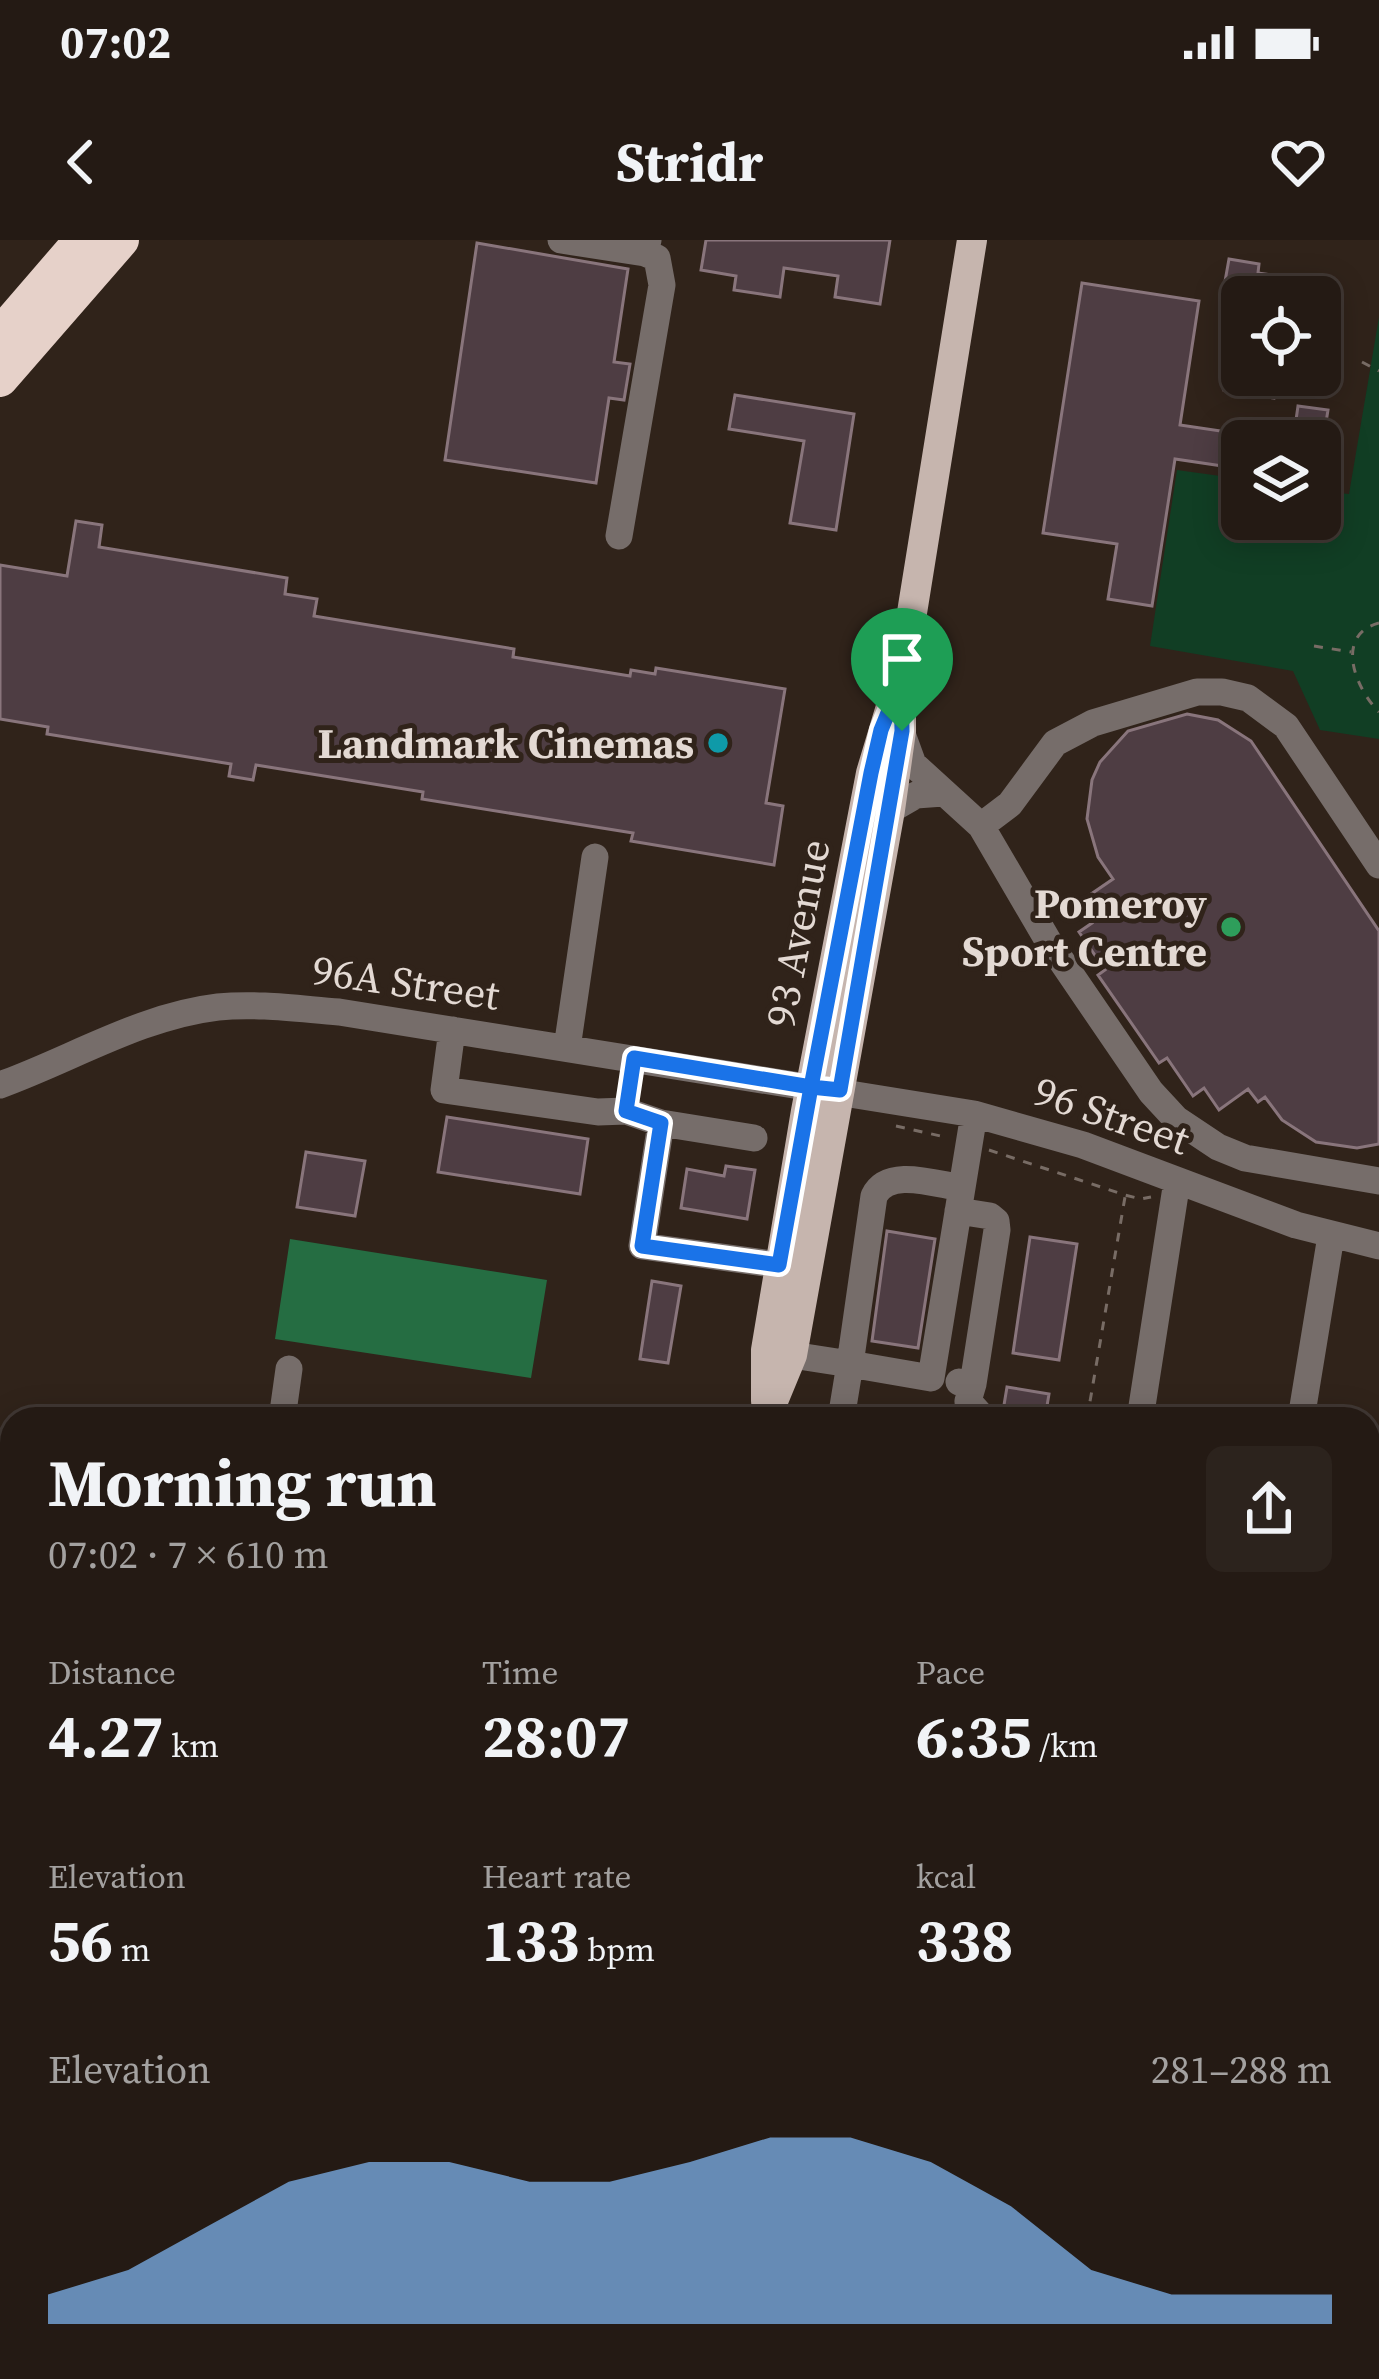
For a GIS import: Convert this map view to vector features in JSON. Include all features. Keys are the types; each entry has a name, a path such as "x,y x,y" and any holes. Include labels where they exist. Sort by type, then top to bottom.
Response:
{"highway":[{"path":"0,335 82,240"},
{"path":"0,379 121,240"}],"main road":[{"name":"93 Avenue","path":"766,1407 766,1350 779,1265 890,810 902,731 901,681 971,240"},
{"name":"93 Avenue","path":"771,1407 792,1355 871,773 881,730 901,681"}],"street":[{"path":"561,240 647,246 657,258 662,285 619,536"},
{"path":"981,826 1010,804 1055,743 1093,723 1197,692 1222,692 1248,698 1286,726 1379,865"},
{"path":"902,731 913,764 981,826 1050,944 1151,1092 1175,1119 1207,1141 1245,1158 1379,1181"},
{"path":"890,810 916,796 943,793"},
{"path":"567,1048 595,856"},
{"name":"96A Street","path":"0,1085 128,1031 215,1008 248,1006 339,1012 825,1089"},
{"path":"452,1030 443,1090 598,1112 626,1111 661,1123 754,1138"},
{"path":"626,1111 634,1058"},
{"name":"96 Street","path":"825,1089 974,1114 1083,1144 1166,1188 1379,1246"},
{"path":"931,1378 974,1114"},
{"path":"661,1123 642,1246 779,1265"},
{"path":"843,1407 874,1196 890,1180 906,1180 960,1200 996,1221 968,1401 973,1407"},
{"path":"1141,1407 1166,1188"},
{"path":"1302,1407 1331,1236"},
{"path":"792,1355 973,1384"},
{"path":"284,1407 290,1370"}],"path":[{"path":"1362,362 1379,371"},
{"path":"1379,622 1366,626 1352,652 1360,688 1379,712"},
{"path":"1314,646 1352,652"},
{"path":"891,1124 969,1144 1125,1196 1141,1199 1166,1188"},
{"path":"1089,1407 1125,1196"}],"green space":[{"path":"1379,317 1379,739 1320,730 1293,671 1150,646 1177,470 1221,476 1221,540 1341,540 1341,493 1349,494"},
{"path":"290,1239 547,1280 531,1378 275,1339"}],"building":[{"path":"706,240 890,240 880,304 835,297 838,276 784,268 780,297 734,290 736,276 701,270"},
{"path":"477,243 628,269 614,362 630,364 624,400 609,398 596,483 445,460"},
{"path":"1229,259 1259,264 1258,273 1279,276 1226,276"},
{"path":"1082,283 1199,301 1180,425 1221,431 1221,466 1175,459 1152,606 1108,599 1117,544 1043,533"},
{"path":"735,395 854,414 836,530 790,523 804,441 729,429"},
{"path":"1298,406 1328,410 1326,420 1296,420"},
{"path":"76,521 102,525 99,547 287,578 285,594 317,599 314,616 514,649 513,657 630,676 631,670 655,674 656,668 785,689 766,803 783,806 774,865 631,841 633,833 422,799 423,792 256,765 253,780 229,776 231,764 47,734 48,727 0,719 0,565 67,576"},
{"name":"Pomeroy Sport Centre","path":"1187,714 1218,720 1251,741 1379,931 1379,1144 1357,1148 1316,1142 1282,1120 1265,1097 1258,1102 1248,1089 1219,1110 1204,1088 1193,1096 1167,1058 1159,1063 1098,975 1105,970 1079,932 1092,923 1078,903 1113,879 1098,857 1087,819 1092,780 1100,762 1128,731"},
{"path":"447,1117 588,1139 580,1194 438,1172"},
{"path":"306,1152 365,1161 355,1216 297,1207"},
{"path":"726,1166 755,1170 747,1219 681,1208 687,1169 724,1176"},
{"path":"887,1231 935,1239 918,1348 872,1341"},
{"path":"1030,1237 1077,1244 1059,1360 1013,1353"},
{"path":"652,1281 681,1286 668,1363 640,1359"},
{"path":"1007,1387 1049,1394 1047,1407 1004,1407"}],"place":[{"name":"Landmark Cinemas","path":"718,743"},
{"name":"Pomeroy Sport Centre","path":"1231,927"}],"route":[{"path":"902,731 840,1090 811,1087 779,1265 642,1246 661,1123 626,1111 634,1058 811,1087 871,773 881,730 901,681 902,731"}]}
